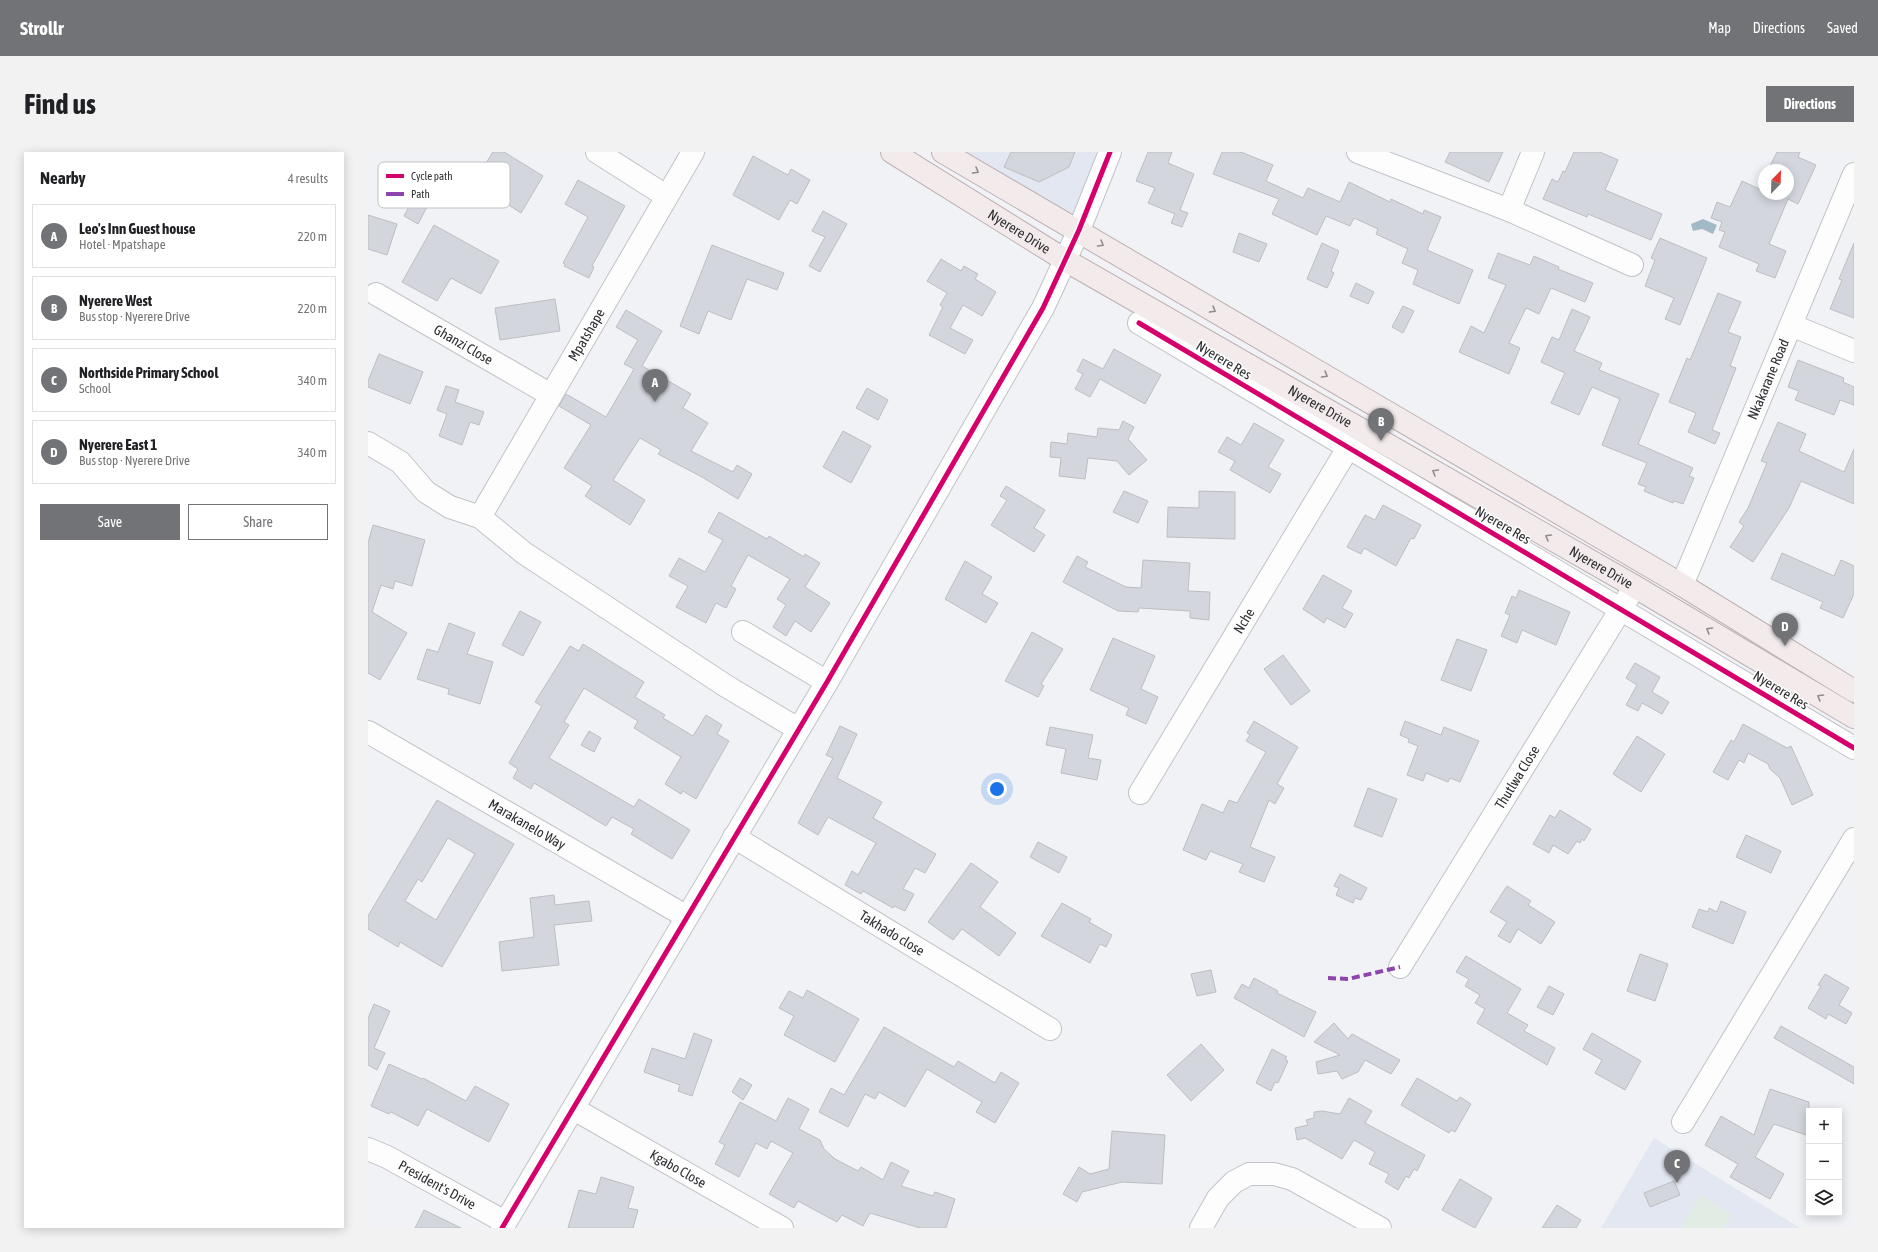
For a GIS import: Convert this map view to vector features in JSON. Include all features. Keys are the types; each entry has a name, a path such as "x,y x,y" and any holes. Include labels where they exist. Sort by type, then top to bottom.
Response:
{"main road":[{"name":"Nyerere Drive","path":"892,152 1065,260 1634,586 1854,717"},
{"name":"Nyerere Drive","path":"943,152 1079,230 1682,585 1854,690"}],"street":[{"path":"596,152 666,196"},
{"name":"Mpatshape","path":"480,517 693,152"},
{"path":"503,1225 574,1109 827,682 1043,308 1079,230 1110,152"},
{"path":"1358,152 1509,210 1632,265"},
{"path":"1509,210 1533,152"},
{"name":"Nkakarane Road","path":"1682,585 1854,174"},
{"name":"Ghanzi Close","path":"376,294 551,395"},
{"name":"Nyerere Res","path":"1139,323 1348,448 1622,608 1854,748"},
{"path":"1791,325 1854,351"},
{"path":"368,443 400,462 426,492 450,508 480,517 524,553 726,686 798,729"},
{"name":"Nche","path":"1140,793 1348,448"},
{"name":"Thutlwa Close","path":"1400,967 1622,608 1634,586"},
{"path":"743,632 827,682"},
{"name":"Marakanelo Way","path":"368,732 687,917"},
{"name":"Takhado close","path":"734,837 1050,1029"},
{"path":"1683,1122 1854,839"},
{"name":"Kgabo Close","path":"574,1109 782,1228"},
{"name":"President's Drive","path":"368,1149 387,1157 503,1225"},
{"path":"1201,1228 1218,1198 1234,1182 1249,1174 1274,1174 1292,1180 1380,1228"}],"shaded area":[{"path":"941,152 1110,152 1073,232"},
{"path":"1654,1138 1800,1228 1601,1228"},
{"path":"1700,1195 1732,1214 1723,1228 1681,1228"}],"water":[{"path":"1703,219 1717,225 1713,234 1702,229 1693,231 1691,224"}],"building":[{"path":"493,152 504,152 543,176 521,213 510,206 510,162 487,162"},
{"path":"1011,152 1075,152 1069,167 1039,182 1004,167"},
{"path":"1148,152 1172,152 1168,163 1194,174 1180,210 1188,213 1182,227 1171,223 1175,214 1148,203 1155,188 1136,181"},
{"path":"1222,152 1241,152 1273,165 1266,181 1303,198 1308,188 1340,202 1349,182 1390,202 1391,199 1423,214 1424,210 1441,217 1427,250 1473,270 1459,304 1413,284 1418,270 1402,263 1408,249 1376,234 1378,229 1354,218 1350,226 1326,216 1317,235 1272,214 1279,199 1213,174"},
{"path":"1450,152 1503,152 1489,182 1445,162"},
{"path":"1574,152 1600,152 1618,160 1605,190 1662,214 1651,240 1588,214 1587,217 1543,199 1552,179 1558,182 1563,171 1565,172"},
{"path":"1777,152 1800,152 1798,157 1816,165 1798,204 1790,200 1794,200 1794,164 1771,164"},
{"path":"753,156 788,175 791,169 810,180 797,204 790,200 779,220 733,195"},
{"path":"578,180 625,206 592,266 594,267 589,278 564,266 565,264 563,263 588,217 565,204"},
{"path":"1742,181 1758,188 1758,200 1788,200 1769,244 1786,251 1775,278 1756,271 1759,264 1719,247 1725,232 1719,230 1722,222 1711,218 1717,202 1730,207"},
{"path":"408,208 426,208 418,224 404,216"},
{"path":"823,211 847,224 820,272 809,266 825,237 812,231"},
{"path":"368,215 397,224 387,255 368,249"},
{"path":"434,225 499,261 481,294 451,278 437,301 402,282"},
{"path":"1239,233 1267,244 1259,262 1233,252"},
{"path":"1660,238 1707,258 1680,325 1665,319 1674,298 1645,286 1655,260 1651,258"},
{"path":"1322,243 1339,251 1331,271 1334,273 1327,288 1307,279"},
{"path":"1854,243 1854,318 1830,309 1842,280 1839,279"},
{"path":"712,245 784,273 777,290 747,279 731,320 708,311 699,334 680,326"},
{"path":"1498,253 1530,265 1534,256 1559,267 1558,269 1593,283 1585,302 1551,288 1539,314 1526,308 1509,343 1520,348 1509,374 1459,352 1471,326 1484,333 1506,285 1488,278"},
{"path":"941,259 961,271 964,266 978,274 975,279 996,292 982,316 963,305 950,328 973,340 965,354 929,335 943,307 940,305 947,293 927,281"},
{"path":"1356,283 1374,292 1368,304 1350,296"},
{"path":"1718,293 1741,302 1728,332 1741,337 1730,366 1736,368 1712,430 1720,433 1715,444 1688,432 1696,413 1669,402 1687,358 1690,360"},
{"path":"555,299 560,331 500,340 495,308"},
{"path":"1403,306 1414,311 1403,333 1392,327"},
{"path":"1572,309 1590,317 1574,351 1602,363 1599,370 1659,394 1638,444 1693,468 1689,476 1694,478 1683,504 1674,501 1673,503 1644,491 1646,487 1638,484 1647,463 1602,445 1620,399 1592,387 1579,415 1551,403 1565,373 1541,362 1552,337 1559,340"},
{"path":"626,310 662,331 642,366 691,394 683,408 708,423 691,451 733,472 737,465 752,474 738,499 702,477 658,454 661,450 640,438 613,480 645,500 630,525 585,496 592,486 564,468 591,425 559,406 566,394 606,417 634,369 624,364 638,340 616,327"},
{"path":"1114,349 1161,375 1145,404 1100,379 1090,397 1075,389 1083,374 1077,371 1083,359 1103,369"},
{"path":"379,354 423,372 410,404 368,387 368,381"},
{"path":"1798,360 1844,378 1843,382 1854,387 1854,405 1840,400 1834,415 1795,400 1799,391 1788,387"},
{"path":"446,386 459,390 455,402 484,412 479,425 470,422 462,445 439,436 447,414 437,410"},
{"path":"867,388 888,400 878,420 856,408"},
{"path":"1123,421 1134,427 1128,439 1147,460 1129,475 1117,461 1088,458 1085,479 1059,476 1061,458 1050,457 1051,442 1067,444 1068,433 1097,437 1098,428 1119,430"},
{"path":"1778,422 1806,434 1799,451 1844,472 1854,449 1854,504 1801,481 1789,508 1753,562 1730,547 1744,526 1739,522 1748,508 1767,463 1761,461"},
{"path":"1254,423 1284,440 1268,467 1281,474 1270,493 1230,470 1235,461 1218,452 1227,437 1241,445"},
{"path":"843,431 871,446 851,483 823,467"},
{"path":"1006,486 1045,510 1034,528 1045,535 1034,552 991,525 1007,500 1000,496"},
{"path":"1124,491 1148,501 1138,523 1113,512"},
{"path":"1199,491 1235,492 1235,539 1167,537 1168,507 1199,508"},
{"path":"1383,505 1421,525 1414,539 1411,538 1396,566 1364,548 1361,554 1347,547 1365,515 1375,520"},
{"path":"719,512 767,539 769,536 804,557 805,554 820,563 805,587 830,603 811,632 795,621 786,636 773,627 786,605 777,599 790,579 748,555 731,586 736,589 726,608 716,603 706,623 676,607 688,586 669,576 679,558 705,572 723,540 708,532"},
{"path":"373,525 425,540 412,586 395,581 393,589 381,585 372,612 407,633 380,680 368,673 368,543"},
{"path":"1782,553 1834,576 1841,560 1854,566 1854,594 1843,618 1820,608 1823,602 1771,579"},
{"path":"1077,556 1088,562 1085,567 1126,587 1141,588 1143,560 1190,563 1188,591 1210,592 1209,620 1190,618 1190,611 1139,608 1138,612 1118,611 1063,582"},
{"path":"965,561 992,577 982,594 998,603 986,623 945,599"},
{"path":"1323,575 1352,591 1342,608 1353,614 1345,628 1327,618 1324,623 1303,609"},
{"path":"1519,590 1570,612 1556,645 1522,630 1517,643 1501,636 1510,615 1505,613 1512,596 1516,598"},
{"path":"520,611 541,622 523,656 502,645"},
{"path":"449,623 475,633 467,654 493,662 480,704 448,694 449,689 417,679 427,649 438,652"},
{"path":"1032,632 1063,649 1041,684 1044,686 1038,697 1005,681"},
{"path":"1113,638 1155,656 1141,689 1158,697 1146,724 1126,715 1129,708 1090,690"},
{"path":"1457,639 1487,650 1471,691 1441,680"},
{"path":"583,644 644,682 635,697 665,715 663,718 693,736 706,715 722,725 717,734 729,741 696,799 683,791 681,794 665,784 681,757 634,728 638,721 584,688 564,722 569,725 549,758 634,807 639,799 690,830 672,859 631,834 634,829 612,817 606,826 534,783 531,789 513,778 518,769 509,763 542,706 535,702 570,646 579,651"},
{"path":"1283,655 1310,691 1291,705 1264,669"},
{"path":"1635,663 1660,677 1652,692 1669,702 1662,714 1642,703 1638,711 1626,705 1637,685 1626,678"},
{"path":"1254,721 1298,747 1277,784 1284,788 1275,804 1269,800 1250,847 1275,857 1264,882 1239,872 1243,864 1210,851 1206,860 1183,850 1202,804 1223,813 1229,800 1237,803 1266,752 1246,741 1250,735 1247,733"},
{"path":"1405,721 1441,735 1444,727 1479,741 1460,782 1450,778 1448,782 1426,773 1423,781 1407,775 1418,746 1408,742 1409,739 1400,735"},
{"path":"1743,724 1787,748 1791,746 1813,795 1792,805 1780,778 1770,769 1768,764 1748,753 1744,763 1739,760 1728,780 1713,772 1731,740 1734,742"},
{"path":"840,726 857,734 837,778 882,802 873,818 936,854 925,873 915,868 903,889 914,894 905,911 894,906 893,908 863,891 861,894 845,885 852,871 858,875 876,843 828,817 818,835 798,823 833,758 826,755"},
{"path":"1050,727 1093,735 1088,758 1101,760 1097,780 1061,773 1066,749 1046,745"},
{"path":"589,731 601,738 594,752 581,745"},
{"path":"1637,736 1665,754 1641,792 1613,774"},
{"path":"1368,788 1397,799 1382,837 1354,826"},
{"path":"437,800 514,844 442,967 400,942 398,947 368,929 368,916","holes":["448,838 475,854 436,920 405,901 418,879 422,882"]},
{"path":"1560,810 1591,829 1584,841 1582,839 1580,843 1577,841 1568,854 1553,845 1549,853 1533,844 1550,815 1555,818"},
{"path":"1746,835 1781,851 1771,873 1736,857"},
{"path":"1038,842 1067,857 1059,873 1030,857"},
{"path":"971,863 998,882 980,907 1016,933 999,956 962,929 953,940 928,922"},
{"path":"1340,874 1367,888 1361,900 1355,898 1353,903 1336,895 1339,888 1334,886"},
{"path":"1507,886 1531,901 1528,905 1555,922 1541,944 1518,929 1510,943 1498,936 1507,922 1490,912"},
{"path":"554,895 555,905 589,901 592,921 554,925 559,965 502,971 499,942 534,937 530,898"},
{"path":"1721,901 1746,912 1733,944 1692,927 1699,909 1708,912 1709,908 1717,912"},
{"path":"1062,903 1091,919 1089,922 1112,935 1106,947 1100,944 1090,963 1041,936"},
{"path":"1640,954 1668,964 1655,1001 1627,991"},
{"path":"1466,956 1521,989 1507,1013 1528,1025 1524,1031 1555,1048 1547,1065 1477,1023 1485,1009 1475,1003 1480,995 1465,986 1469,979 1456,972"},
{"path":"1211,970 1216,992 1197,996 1191,974"},
{"path":"1825,974 1849,988 1839,1005 1852,1013 1846,1024 1828,1014 1826,1019 1808,1008 1821,986 1818,985"},
{"path":"1254,978 1278,991 1277,993 1316,1012 1304,1037 1234,998 1242,984 1249,988"},
{"path":"1549,986 1564,994 1553,1015 1537,1007"},
{"path":"807,990 859,1019 835,1062 784,1035 794,1016 779,1008 789,991 803,998"},
{"path":"374,1004 390,1011 374,1048 385,1053 377,1070 368,1065 368,1018"},
{"path":"1334,1023 1348,1039 1352,1034 1400,1060 1391,1074 1365,1060 1358,1072 1342,1079 1337,1071 1318,1074 1316,1062 1340,1055 1314,1042"},
{"path":"1781,1026 1854,1067 1854,1084 1774,1038"},
{"path":"884,1027 954,1067 958,1061 995,1083 1001,1072 1019,1083 995,1123 976,1112 982,1102 927,1069 905,1107 879,1092 875,1099 865,1094 848,1127 819,1112 831,1088 844,1095"},
{"path":"694,1033 712,1040 692,1096 678,1091 680,1085 644,1072 652,1048 685,1059"},
{"path":"1592,1033 1641,1061 1625,1090 1595,1073 1602,1060 1583,1049"},
{"path":"1201,1044 1224,1070 1191,1101 1167,1075"},
{"path":"1272,1049 1287,1057 1285,1059 1288,1061 1278,1083 1275,1082 1271,1091 1256,1083"},
{"path":"389,1064 422,1079 423,1078 466,1101 475,1086 509,1104 489,1142 427,1109 418,1126 391,1112 389,1114 371,1106"},
{"path":"740,1078 752,1085 743,1100 732,1092"},
{"path":"1417,1078 1457,1101 1460,1097 1471,1104 1455,1132 1451,1130 1449,1133 1401,1105"},
{"path":"1770,1089 1809,1102 1809,1108 1806,1108 1806,1135 1774,1124 1755,1157 1784,1174 1770,1199 1730,1177 1738,1164 1705,1145 1721,1116 1754,1135"},
{"path":"788,1098 809,1109 799,1129 820,1140 824,1149 835,1159 858,1171 861,1167 883,1180 891,1162 909,1171 901,1186 933,1196 935,1192 955,1199 946,1228 920,1228 870,1213 863,1226 842,1215 837,1222 798,1201 794,1208 769,1194 793,1153 771,1141 767,1149 756,1143 739,1177 715,1164 725,1145 719,1142 740,1102 776,1121"},
{"path":"1349,1098 1372,1111 1365,1123 1425,1155 1417,1171 1414,1169 1409,1178 1406,1176 1398,1190 1385,1182 1389,1174 1369,1164 1375,1152 1354,1140 1342,1159 1305,1138 1297,1140 1295,1128 1308,1125 1306,1120 1314,1118 1314,1112 1322,1111 1340,1114"},
{"path":"1112,1131 1165,1135 1162,1184 1122,1182 1082,1192 1077,1202 1063,1194 1079,1167 1090,1174 1109,1169"},
{"path":"601,1177 634,1187 628,1208 638,1210 633,1228 568,1228 579,1190 596,1194"},
{"path":"1460,1179 1492,1198 1475,1228 1442,1210"},
{"path":"1674,1181 1680,1195 1650,1207 1644,1193"},
{"path":"1557,1205 1581,1220 1576,1228 1542,1228"},
{"path":"424,1210 461,1228 415,1228"}],"marked path":[{"path":"1328,978 1348,979 1400,967"}],"cycle path":[{"path":"502,1228 827,682 1043,308 1079,230 1110,152"},
{"path":"1139,323 1854,748"}],"place":[{"name":"Leo's Inn Guest house","path":"655,402"},
{"name":"Nyerere West","path":"1381,441"},
{"name":"Nyerere East 1","path":"1785,646"},
{"name":"Northside Primary School","path":"1677,1183"}]}
